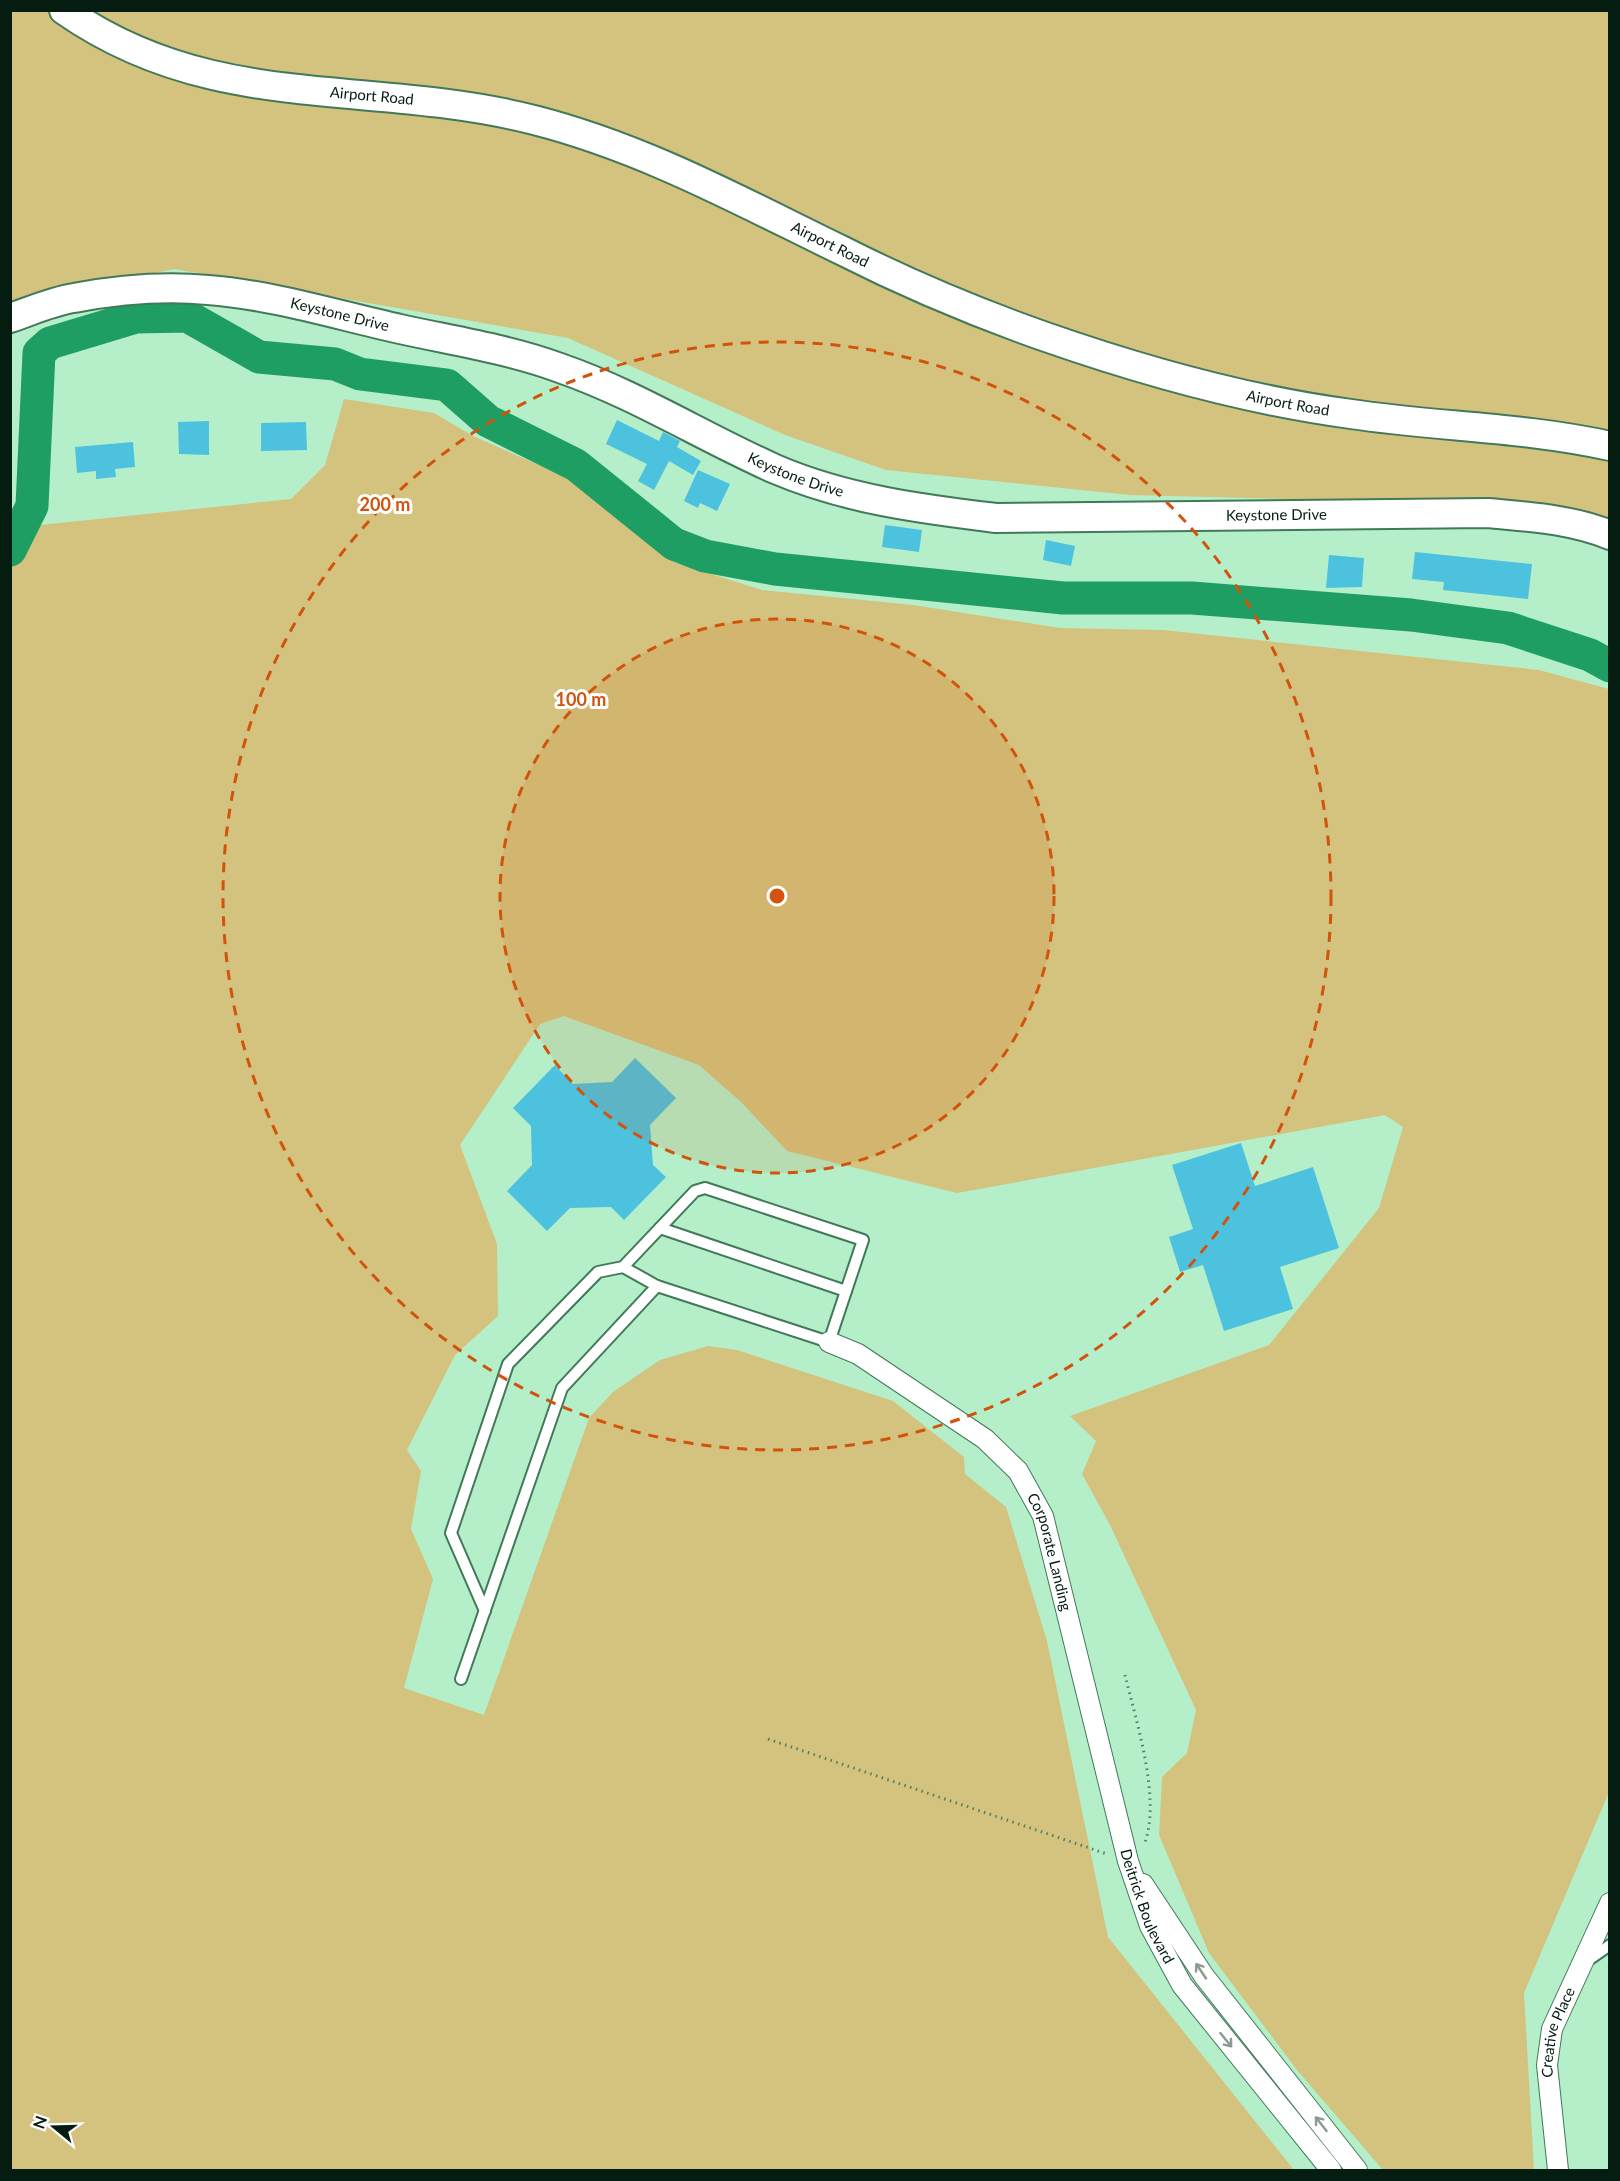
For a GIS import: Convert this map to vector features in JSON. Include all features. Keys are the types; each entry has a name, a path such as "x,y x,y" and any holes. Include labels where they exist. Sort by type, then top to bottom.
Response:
{"street":[{"name":"Airport Road","path":"64,10 120,45 196,72 305,92 400,99 481,110 532,120 595,137 685,172 846,253 960,304 1041,335 1161,373 1261,398 1345,414 1548,435 1610,446"},
{"name":"Keystone Drive","path":"10,318 72,298 131,291 207,290 283,302 501,349 561,368 613,389 709,439 778,470 849,494 923,509 996,518 1488,513 1544,518 1592,528 1610,535"},
{"name":"Corporate Landing","path":"829,1342 858,1354 985,1439 1018,1471 1043,1516 1128,1861"},
{"name":"Deitrick Boulevard","path":"1128,1861 1150,1926 1182,1985 1331,2170"},
{"name":"Deitrick Boulevard","path":"1128,1861 1204,1976 1357,2170"},
{"name":"Creative Place","path":"1558,2170 1547,2066 1552,2029 1579,1966 1610,1903"}],"lane":[{"path":"485,1611 451,1533 508,1364 598,1272 623,1267 695,1191 705,1188 863,1240 829,1342 657,1286 623,1267"},
{"path":"660,1228 846,1291"},
{"path":"461,1679 562,1388 657,1286"},
{"path":"1579,1966 1610,1945"}],"path":[{"path":"768,1739 1128,1861 1141,1851 1148,1833 1148,1770 1125,1675"}],"shaded area":[{"path":"11,11 1609,11 1609,527 1487,504 1130,495 886,470 785,435 568,338 174,269 11,302"},
{"path":"344,399 434,413 473,436 602,493 673,562 762,590 913,605 1060,628 1163,630 1539,670 1609,689 1609,1792 1524,1993 1534,2170 1383,2170 1297,2070 1209,1953 1159,1835 1162,1777 1187,1753 1196,1710 1110,1525 1082,1474 1096,1441 1070,1416 1269,1345 1379,1208 1403,1127 1385,1115 957,1193 787,1151 741,1102 699,1065 564,1016 540,1024 460,1145 497,1244 498,1316 455,1355 407,1450 421,1471 411,1529 433,1579 404,1688 484,1715 589,1418 613,1392 660,1360 708,1346 737,1350 893,1401 964,1457 965,1474 1006,1507 1047,1641 1108,1937 1294,2170 11,2170 11,528 291,499 325,465"}],"building":[{"path":"617,420 659,441 663,432 680,441 677,447 701,461 693,475 669,461 654,490 638,481 647,464 606,444"},
{"path":"209,421 209,455 179,454 178,422"},
{"path":"306,422 307,450 261,451 261,423"},
{"path":"133,442 135,467 115,469 116,477 96,479 96,471 77,473 75,447"},
{"path":"698,470 730,484 717,511 700,503 698,508 684,501"},
{"path":"885,525 922,530 919,552 882,547"},
{"path":"1046,540 1075,546 1071,566 1043,560"},
{"path":"1415,552 1532,564 1528,599 1443,590 1444,582 1412,579"},
{"path":"1329,555 1364,558 1362,587 1326,588"},
{"path":"635,1058 676,1098 650,1125 653,1165 666,1177 624,1220 611,1207 570,1208 547,1231 507,1191 532,1165 531,1126 513,1108 555,1065 573,1084 612,1082"},
{"path":"1241,1143 1255,1186 1313,1167 1339,1248 1280,1267 1293,1309 1224,1331 1203,1265 1180,1272 1169,1237 1193,1229 1172,1165"}],"waterway":[{"path":"10,550 32,506 39,353 50,343 136,317 187,316 259,357 335,364 360,374 447,385 488,421 576,465 674,544 705,556 775,569 1063,598 1192,598 1411,615 1508,628 1590,655 1610,666"}]}
